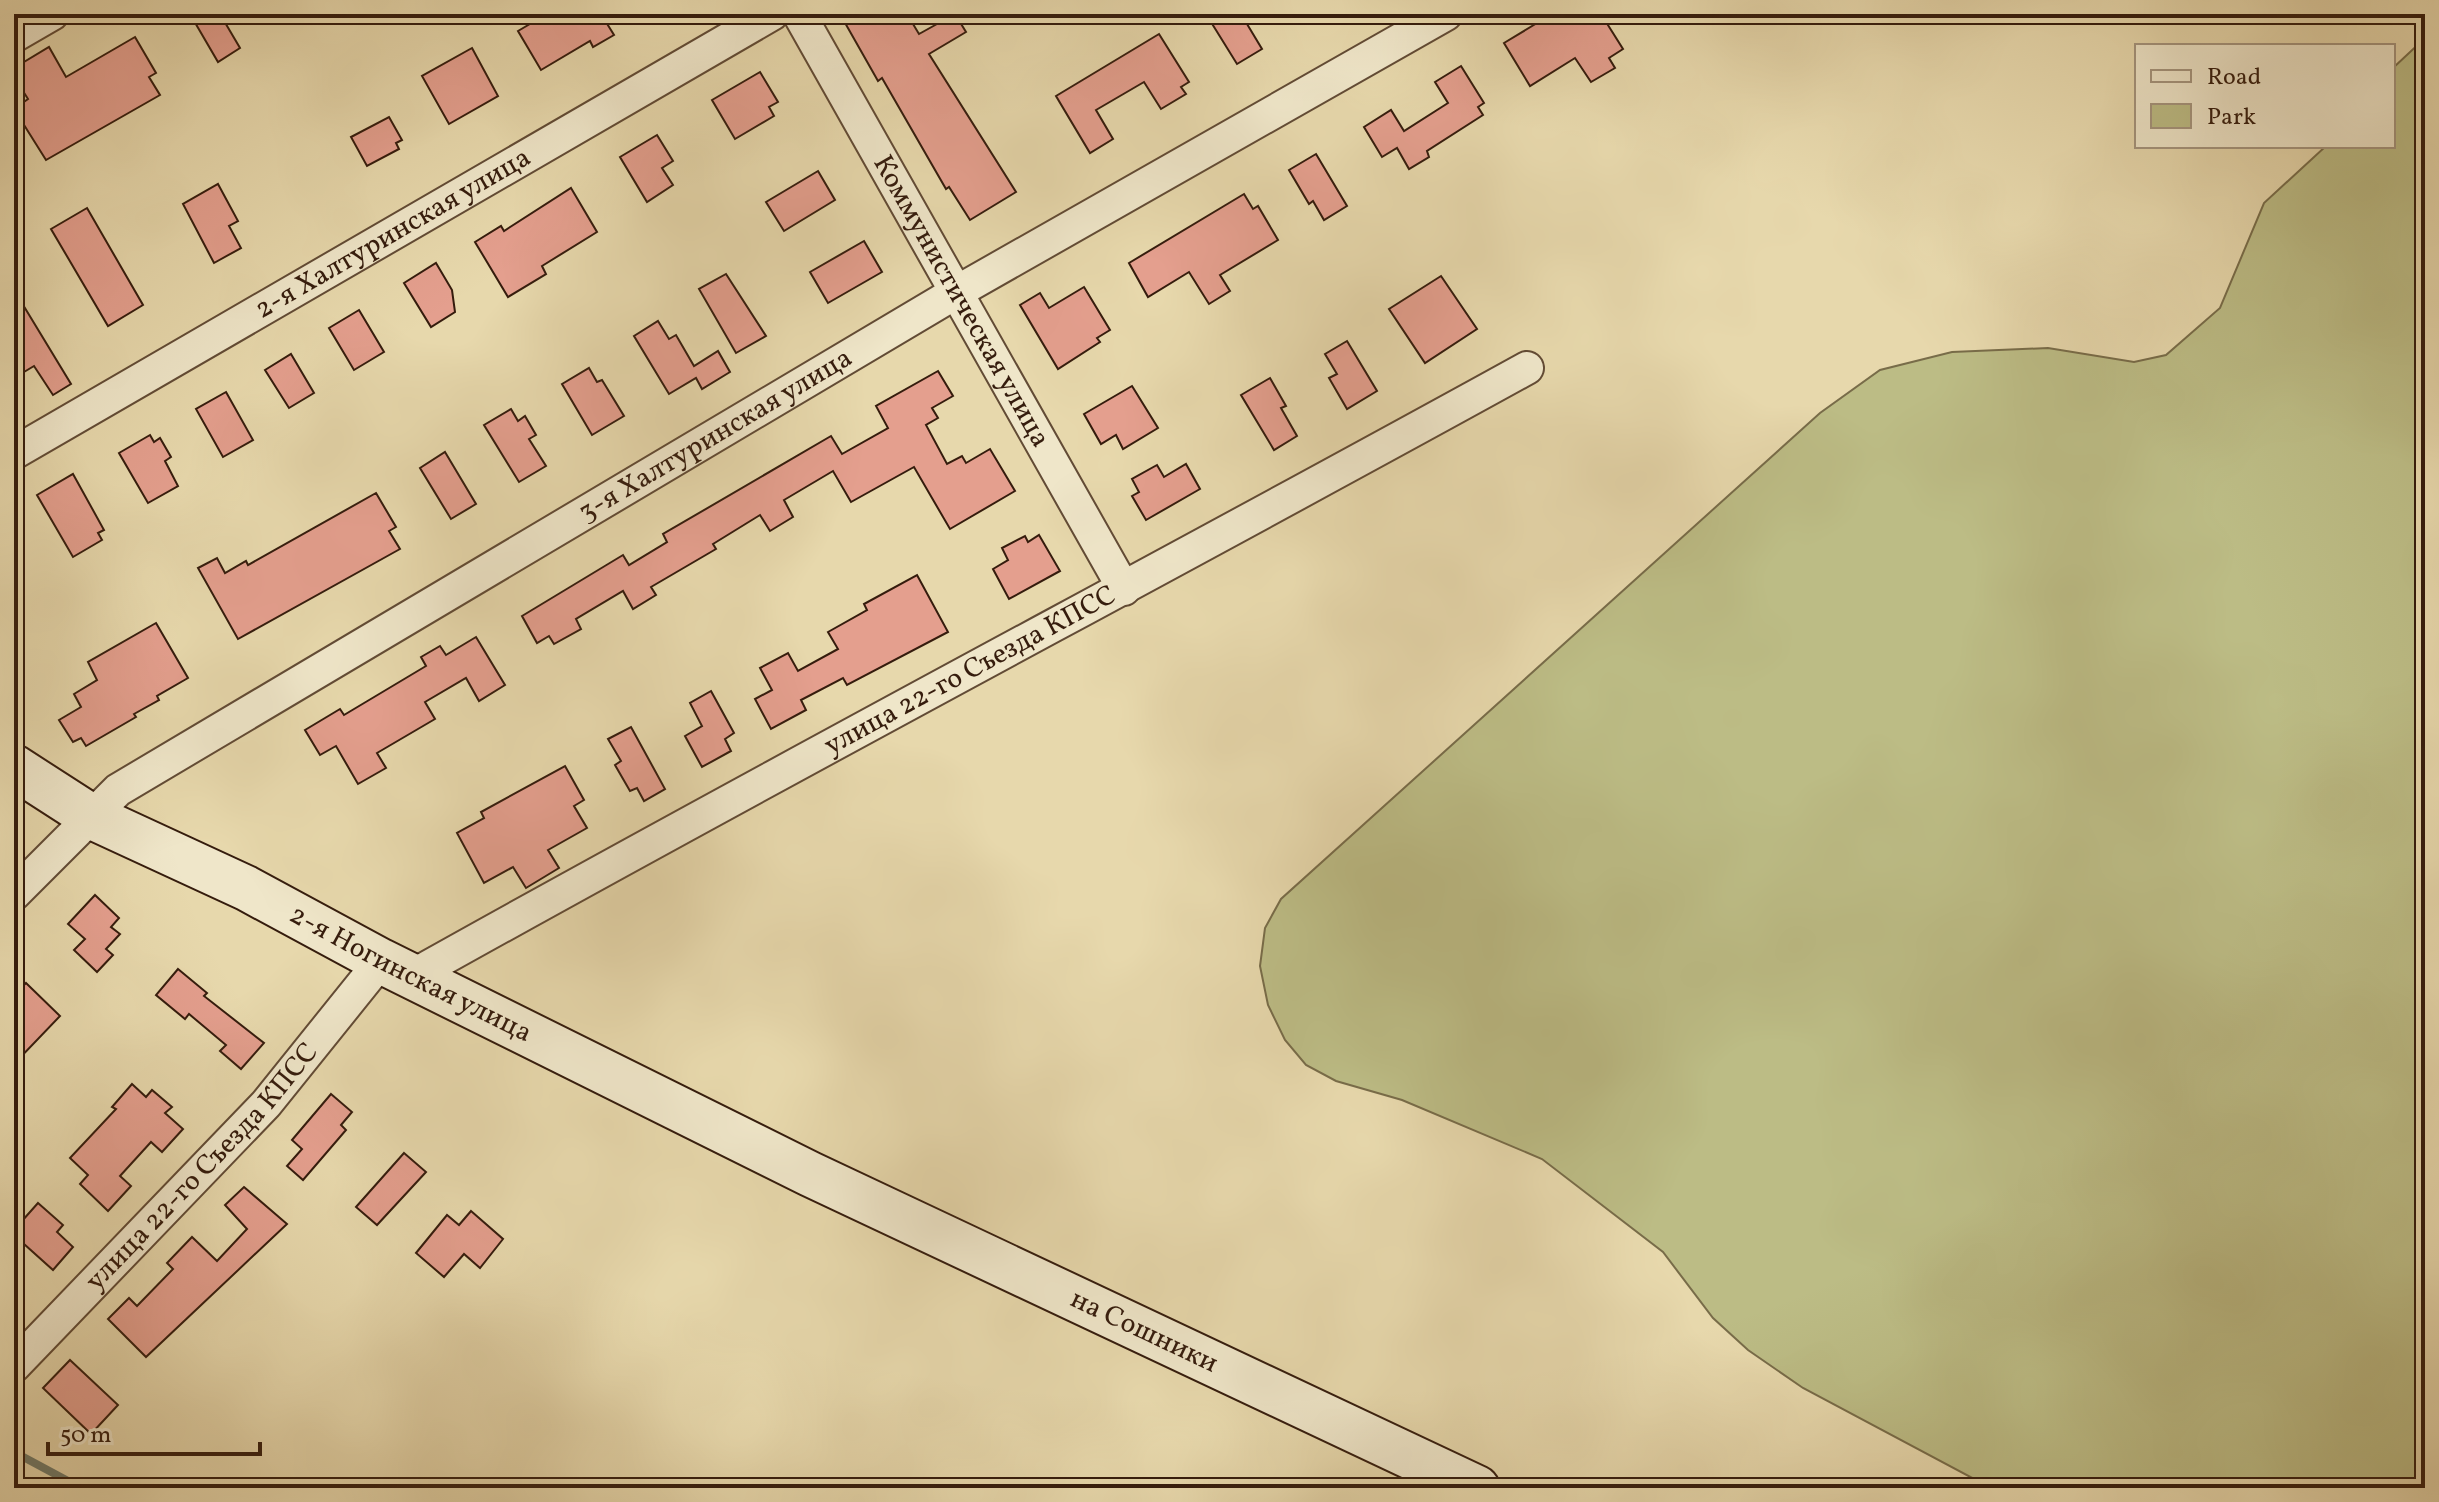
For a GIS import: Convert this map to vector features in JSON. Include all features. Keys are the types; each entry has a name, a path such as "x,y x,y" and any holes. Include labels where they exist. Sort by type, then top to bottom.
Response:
{"street":[{"path":"14,36 52,14"},
{"name":"2-я Халтуринская улица","path":"14,453 772,14"},
{"name":"Коммунистическая улица","path":"799,14 1124,589"},
{"name":"3-я Халтуринская улица","path":"14,894 118,790 955,293 1446,14"},
{"name":"улица 22-го Съезда КПСС","path":"14,1366 398,968 623,858 1527,368"},
{"name":"2-я Ногинская улица","path":"14,767 90,816 246,888 398,968 810,1174"},
{"name":"на Сошники","path":"810,1174 1477,1488"}],"green space":[{"path":"2425,38 2425,1488 1991,1488 1803,1388 1748,1350 1713,1318 1663,1252 1542,1159 1402,1100 1336,1081 1306,1065 1285,1040 1268,1005 1260,966 1265,928 1281,899 1820,413 1880,370 1952,352 2048,348 2134,362 2166,355 2220,308 2264,203 2324,148 2395,148 2395,66"}],"building":[{"path":"190,14 220,14 240,48 218,62"},
{"path":"547,14 601,14 614,35 593,47 590,41 541,70 518,31"},
{"path":"840,14 907,14 919,34 955,14 966,32 929,54 1016,192 970,220 949,187 946,189 882,78 878,81"},
{"path":"1206,14 1241,14 1262,49 1237,64"},
{"path":"1552,14 1601,14 1623,49 1609,58 1615,68 1591,82 1575,58 1530,86 1504,43"},
{"path":"1159,34 1189,82 1181,87 1186,94 1161,109 1144,82 1096,110 1113,139 1090,153 1056,96"},
{"path":"135,37 156,73 149,77 160,95 46,160 14,109 28,99 14,77 14,68 49,47 66,77"},
{"path":"472,48 498,96 449,124 422,76"},
{"path":"1461,66 1484,103 1478,107 1483,115 1427,151 1429,157 1409,169 1397,148 1382,157 1364,127 1391,110 1404,131 1448,103 1435,82"},
{"path":"760,72 778,102 769,107 774,116 735,139 712,100"},
{"path":"389,117 402,140 396,143 399,149 367,166 351,137"},
{"path":"657,135 673,161 662,168 673,185 647,202 620,157"},
{"path":"1316,154 1347,206 1324,220 1313,201 1309,204 1289,170"},
{"path":"818,171 835,200 784,231 766,202"},
{"path":"218,184 238,221 229,226 241,248 214,263 183,204"},
{"path":"571,188 597,232 542,266 546,274 508,297 475,242 501,226 504,231"},
{"path":"1244,194 1253,209 1258,206 1278,240 1220,275 1230,291 1209,304 1189,272 1148,297 1129,263"},
{"path":"87,208 143,305 108,326 51,229"},
{"path":"864,241 882,272 828,303 810,272"},
{"path":"436,263 452,290 455,312 431,327 404,283"},
{"path":"726,274 766,336 736,353 699,289"},
{"path":"1441,276 1477,329 1425,363 1389,309"},
{"path":"1084,287 1110,330 1097,338 1100,342 1058,369 1020,305 1040,293 1049,308"},
{"path":"14,290 71,384 53,395 34,366 24,372 14,356"},
{"path":"359,310 384,352 354,370 329,328"},
{"path":"658,321 669,339 676,335 694,366 718,351 730,372 702,389 696,378 669,394 634,336"},
{"path":"1347,341 1377,391 1347,409 1329,378 1337,374 1325,354"},
{"path":"291,354 314,393 289,408 265,370"},
{"path":"589,368 597,382 602,380 624,416 592,435 562,384"},
{"path":"938,371 953,396 932,408 938,418 926,425 947,464 962,456 966,463 990,449 1015,491 950,529 914,467 851,502 833,471 784,500 793,517 770,531 760,515 713,544 716,549 651,587 656,595 633,609 623,591 576,619 581,629 554,644 549,636 537,643 522,616 623,555 629,565 667,542 663,534 831,436 842,454 888,428 876,406"},
{"path":"1270,378 1286,406 1281,408 1297,436 1274,450 1241,395"},
{"path":"1132,386 1158,428 1123,449 1116,435 1101,444 1084,414"},
{"path":"226,392 253,440 223,457 196,409"},
{"path":"511,409 518,421 525,416 536,435 529,439 546,466 519,482 484,425"},
{"path":"150,435 154,442 160,438 171,457 165,461 178,486 148,503 119,453"},
{"path":"445,452 476,504 451,519 420,468"},
{"path":"1186,464 1200,489 1146,520 1132,496 1139,492 1132,479 1157,465 1164,477"},
{"path":"73,474 104,530 98,533 102,540 73,557 37,495"},
{"path":"376,493 396,527 389,531 400,549 238,639 198,568 217,558 225,573 246,561 248,565"},
{"path":"1039,535 1060,571 1009,599 993,569 1008,560 1002,548 1025,536 1028,542"},
{"path":"917,575 948,632 847,685 843,678 801,700 806,710 771,729 755,699 772,690 760,668 788,653 798,671 838,649 828,632 867,610 864,604"},
{"path":"156,623 188,678 157,696 159,700 134,714 136,717 86,746 81,738 73,742 59,720 81,707 74,694 97,680 88,662"},
{"path":"476,637 505,685 479,701 466,678 425,702 435,719 377,753 386,768 358,784 336,746 320,755 305,730 340,709 344,715 426,666 421,657 440,646 446,655"},
{"path":"711,691 734,733 725,739 731,751 702,767 685,736 702,726 690,703"},
{"path":"631,727 665,789 644,801 637,788 630,791 615,765 621,761 608,739"},
{"path":"565,766 584,800 574,806 587,828 548,850 559,868 526,888 513,867 484,883 457,833 484,818 481,812"},
{"path":"95,895 119,918 111,927 120,934 106,949 113,955 97,972 74,950 85,939 68,924"},
{"path":"178,969 207,993 204,996 264,1043 241,1069 220,1051 226,1045 189,1014 185,1019 156,995"},
{"path":"26,983 60,1016 14,1064 14,995"},
{"path":"132,1084 146,1097 152,1090 172,1107 165,1113 183,1129 162,1152 151,1142 120,1176 131,1186 108,1211 80,1184 88,1175 70,1158 116,1109 112,1107"},
{"path":"331,1094 352,1112 341,1125 346,1130 303,1180 287,1166 302,1149 292,1140"},
{"path":"404,1153 426,1172 377,1225 356,1207"},
{"path":"244,1187 287,1224 146,1357 108,1319 129,1298 137,1306 173,1269 167,1263 192,1237 217,1261 247,1229 225,1205"},
{"path":"38,1203 63,1225 57,1232 73,1247 53,1270 14,1235 14,1230"},
{"path":"471,1211 503,1239 480,1268 464,1254 444,1277 416,1253 447,1215 459,1225"},
{"path":"70,1360 118,1405 91,1434 43,1388"}],"waterway":[{"path":"14,1452 81,1488"}]}
